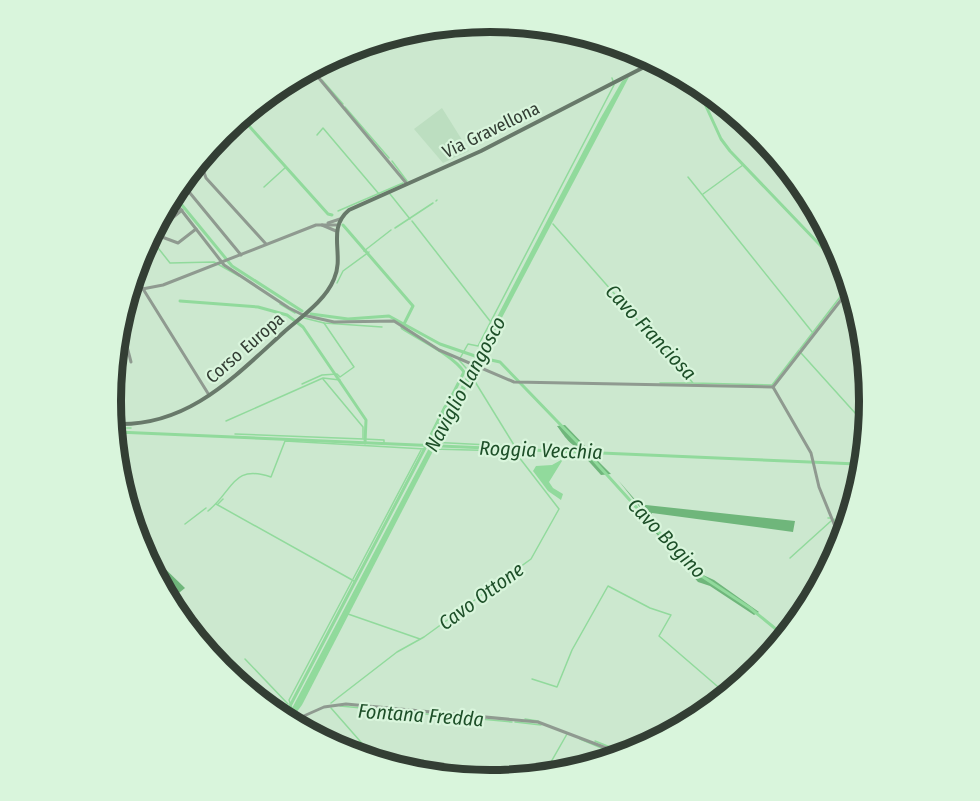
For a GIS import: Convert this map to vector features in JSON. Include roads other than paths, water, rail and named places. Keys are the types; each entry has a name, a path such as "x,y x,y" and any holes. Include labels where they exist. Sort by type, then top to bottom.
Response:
{"main road":[{"name":"Via Gravellona","path":"336,233 340,219 354,207 481,151 645,66"},
{"name":"Corso Europa","path":"122,423 163,419 210,397 296,322 329,289 335,277 338,258 336,233"}],"street":[{"path":"317,75 407,184"},
{"path":"203,169 206,178 266,244"},
{"path":"187,190 241,255"},
{"path":"177,204 222,262 303,315 344,323 389,320 403,326 439,350 516,382 522,380 774,387"},
{"path":"166,223 182,210"},
{"name":"Via Gravellona","path":"326,224 340,219"},
{"path":"321,224 336,233"},
{"name":"Via Gravellona","path":"138,290 222,262 321,224 337,225"},
{"path":"160,235 178,243 197,229"},
{"path":"140,284 210,397"},
{"path":"774,387 844,297"},
{"path":"125,343 131,362"},
{"path":"774,387 814,462 819,487 836,528"},
{"path":"301,717 324,707 346,704 538,722 610,750"}],"water":[{"path":"629,77 476,365 473,363 600,119 622,81"},
{"name":"Naviglio Langosco","path":"473,364 476,369 438,441 431,444"},
{"path":"429,448 434,448 302,705 295,714 291,711"},
{"path":"561,460 549,482 553,488 563,494 561,500 548,491 533,471 536,466 552,465"}],"waterway":[{"path":"322,80 343,104"},
{"name":"Cavo Ottone","path":"466,368 459,360 468,344 478,346 614,85"},
{"path":"703,100 721,139 730,151 829,254"},
{"path":"345,107 389,158"},
{"path":"247,123 328,214 332,215"},
{"path":"317,135 323,128 379,194"},
{"path":"392,161 407,181"},
{"path":"703,194 743,165"},
{"path":"264,187 286,167"},
{"path":"688,177 813,333"},
{"path":"338,211 403,183"},
{"path":"390,194 410,219"},
{"name":"Cavo Bogino","path":"179,201 232,266 302,311"},
{"path":"395,228 433,203"},
{"name":"Naviglio Langosco","path":"412,221 490,321"},
{"name":"Cavo Franciosa","path":"553,224 693,383 772,385 799,350"},
{"name":"Naviglio Langosco","path":"343,225 413,306 402,328 444,354 464,372 428,443"},
{"path":"364,251 391,230"},
{"path":"156,245 170,263 214,262 239,276"},
{"path":"337,283 343,271 369,252"},
{"path":"800,349 843,294"},
{"path":"180,301 258,307 287,315 303,327 366,420 365,443"},
{"path":"280,304 295,313"},
{"name":"Cavo Bogino","path":"311,314 348,319 389,316 440,344 475,356"},
{"path":"304,318 324,323 382,327"},
{"path":"302,384 322,375 337,374 340,377 354,367 324,323"},
{"path":"801,353 858,417"},
{"name":"Cavo Bogino","path":"482,358 500,362 583,448"},
{"path":"226,421 323,378 340,380"},
{"path":"323,379 363,427 363,438"},
{"name":"Cavo Ottone","path":"474,380 514,445"},
{"path":"660,383 692,383"},
{"name":"Naviglio Langosco","path":"425,445 449,401"},
{"path":"122,428 131,428"},
{"name":"Roggia Vecchia","path":"123,432 853,464"},
{"name":"Roggia Vecchia","path":"235,434 384,440 384,443"},
{"name":"Roggia Vecchia","path":"208,511 241,477 248,474 271,477 285,441 425,449"},
{"name":"Roggia Vecchia","path":"429,442 510,446 513,449"},
{"name":"Naviglio Langosco","path":"290,706 425,448"},
{"name":"Roggia Vecchia","path":"432,449 508,451"},
{"name":"Naviglio Langosco","path":"353,579 421,450"},
{"name":"Cavo Ottone","path":"331,703 397,652 424,637 531,559 559,509 515,452"},
{"name":"Cavo Bogino","path":"589,455 694,571 750,608 778,631"},
{"path":"218,504 223,499"},
{"path":"216,504 354,581"},
{"path":"185,524 206,508"},
{"path":"834,519 837,526"},
{"path":"790,558 831,521"},
{"path":"291,711 289,700 352,581"},
{"path":"532,679 557,687 572,650 608,586 650,608 671,615 659,636 720,689"},
{"name":"Cavo Ottone","path":"348,614 420,639"},
{"path":"245,659 288,704"},
{"name":"Fontana Fredda","path":"340,706 512,722"},
{"path":"331,708 366,748"},
{"path":"525,719 538,721"},
{"name":"Fontana Fredda","path":"515,722 541,725"},
{"path":"550,764 567,734"},
{"name":"Fontana Fredda","path":"580,739 607,751"},
{"path":"595,741 613,748"},
{"path":"420,762 423,760 426,763"}]}
